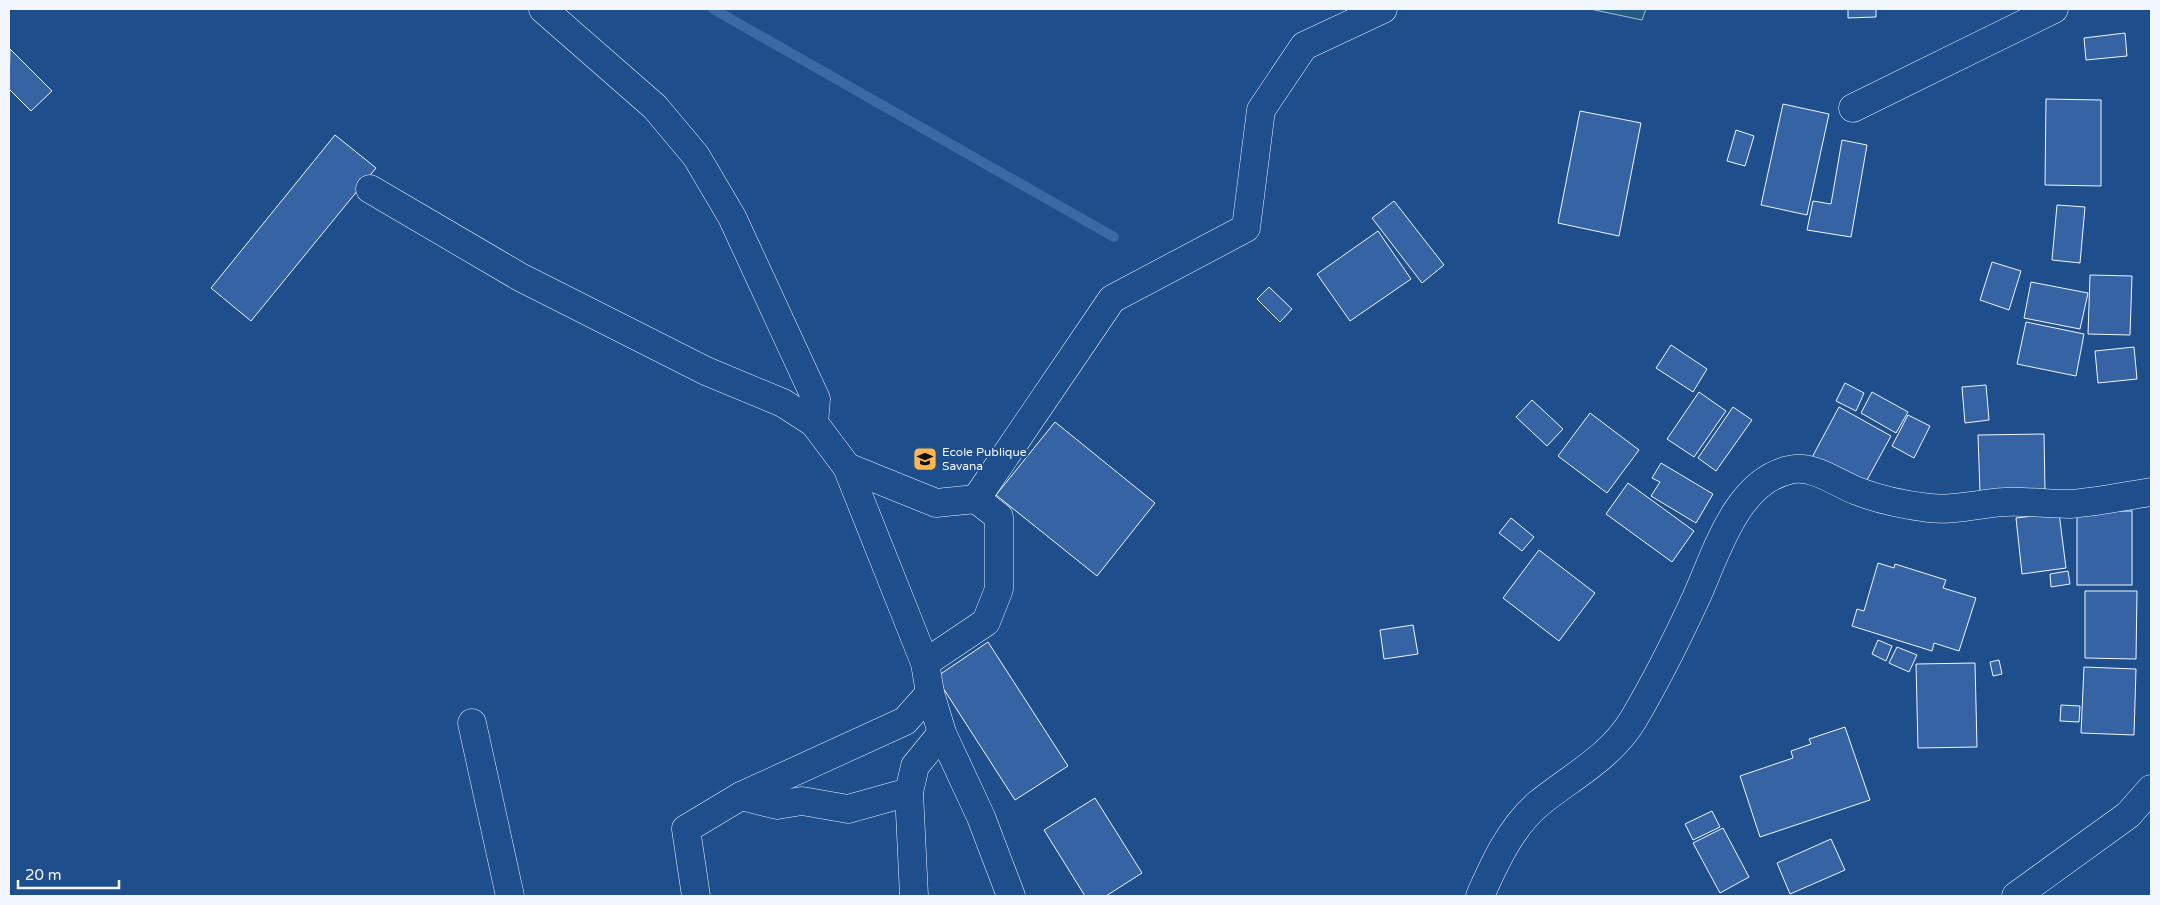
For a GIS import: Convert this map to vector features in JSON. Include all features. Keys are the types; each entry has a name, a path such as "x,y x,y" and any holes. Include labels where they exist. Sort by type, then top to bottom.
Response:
{"street":[{"path":"543,9 656,108 696,156 732,217 816,399 814,423"},
{"path":"976,499 1112,299 1246,228 1261,110 1304,46 1383,9"},
{"path":"1853,108 2054,9"},
{"path":"370,190 520,277 706,371 783,403 814,423 847,467 925,664 930,693 942,734 981,817 1011,896"},
{"path":"847,467 936,503 976,499 999,517 999,589 986,622 925,664"},
{"path":"1480,896 1511,835 1537,805 1612,748 1633,720 1696,598 1718,543 1740,507 1757,486 1776,473 1792,469 1810,470 1867,494 1932,508 1979,507 2003,502 2072,504 2151,492"},
{"path":"696,896 686,829 742,796 905,720 930,693"},
{"path":"472,723 510,896"},
{"path":"914,896 909,792 915,766 942,734"},
{"path":"2016,896 2128,815 2151,789"},
{"path":"742,796 777,805 802,801 848,809 909,792"}],"shaded area":[{"path":"1590,9 1646,9 1642,20"}],"building":[{"path":"1848,9 1876,9 1876,17 1848,18"},
{"path":"2125,33 2127,56 2086,60 2084,38"},
{"path":"10,49 52,91 31,111 9,89"},
{"path":"2046,99 2101,100 2101,186 2045,185"},
{"path":"1783,104 1829,114 1807,215 1761,205"},
{"path":"1580,111 1641,123 1619,236 1558,223"},
{"path":"1736,130 1754,136 1745,166 1727,161"},
{"path":"335,135 376,168 251,321 211,288"},
{"path":"1842,140 1867,145 1851,237 1807,230 1813,201 1831,204"},
{"path":"1394,201 1444,265 1422,283 1372,218"},
{"path":"2057,205 2085,207 2080,263 2052,260"},
{"path":"1378,231 1411,279 1350,321 1317,274"},
{"path":"1992,262 2021,271 2009,310 1980,300"},
{"path":"2090,275 2132,276 2130,335 2088,334"},
{"path":"2031,282 2088,293 2080,329 2024,318"},
{"path":"1269,287 1292,309 1280,322 1257,299"},
{"path":"2026,322 2084,334 2076,376 2017,364"},
{"path":"1671,345 1707,369 1693,392 1656,368"},
{"path":"2134,347 2137,379 2098,383 2095,351"},
{"path":"1845,383 1864,393 1856,411 1836,401"},
{"path":"1986,385 1989,420 1965,423 1962,387"},
{"path":"1699,392 1726,411 1694,457 1667,439"},
{"path":"1872,392 1908,412 1896,433 1861,413"},
{"path":"1532,400 1563,429 1547,446 1516,417"},
{"path":"1733,407 1752,420 1716,471 1698,458"},
{"path":"1839,407 1891,436 1861,491 1809,463"},
{"path":"1590,413 1639,450 1607,493 1558,456"},
{"path":"1908,415 1930,426 1914,458 1892,446"},
{"path":"1055,422 1155,503 1097,576 996,495"},
{"path":"2044,434 2045,491 1980,492 1978,435"},
{"path":"1661,463 1713,494 1696,523 1651,496 1660,482 1652,478"},
{"path":"1628,483 1694,531 1672,562 1606,514"},
{"path":"2077,511 2132,511 2132,585 2077,585"},
{"path":"2059,513 2066,568 2022,574 2016,518"},
{"path":"1511,518 1534,537 1522,551 1499,533"},
{"path":"1539,550 1595,593 1559,641 1503,598"},
{"path":"1878,563 1894,568 1895,564 1946,580 1943,588 1976,598 1959,651 1934,643 1932,651 1852,626 1857,609 1864,611"},
{"path":"2068,571 2070,584 2051,587 2050,574"},
{"path":"2085,591 2137,591 2136,659 2085,658"},
{"path":"1413,625 1418,654 1384,659 1380,630"},
{"path":"1878,640 1892,646 1886,661 1872,654"},
{"path":"988,642 1068,766 1015,800 936,677"},
{"path":"1897,647 1917,655 1909,672 1889,663"},
{"path":"1999,660 2002,674 1993,676 1990,662"},
{"path":"1975,663 1977,747 1918,748 1916,664"},
{"path":"2084,667 2136,669 2134,735 2081,733"},
{"path":"2061,705 2080,706 2079,722 2060,721"},
{"path":"1845,727 1870,800 1760,837 1740,776 1793,758 1791,751 1811,744 1809,739"},
{"path":"1095,798 1142,873 1106,896 1085,896 1044,830"},
{"path":"1712,811 1720,827 1693,840 1685,824"},
{"path":"1723,828 1749,877 1720,893 1693,843"},
{"path":"1831,839 1845,870 1790,894 1777,863"}],"waterway":[{"path":"713,9 1114,237"}],"place":[{"name":"Ecole Publique Savana","path":"925,459"}]}
